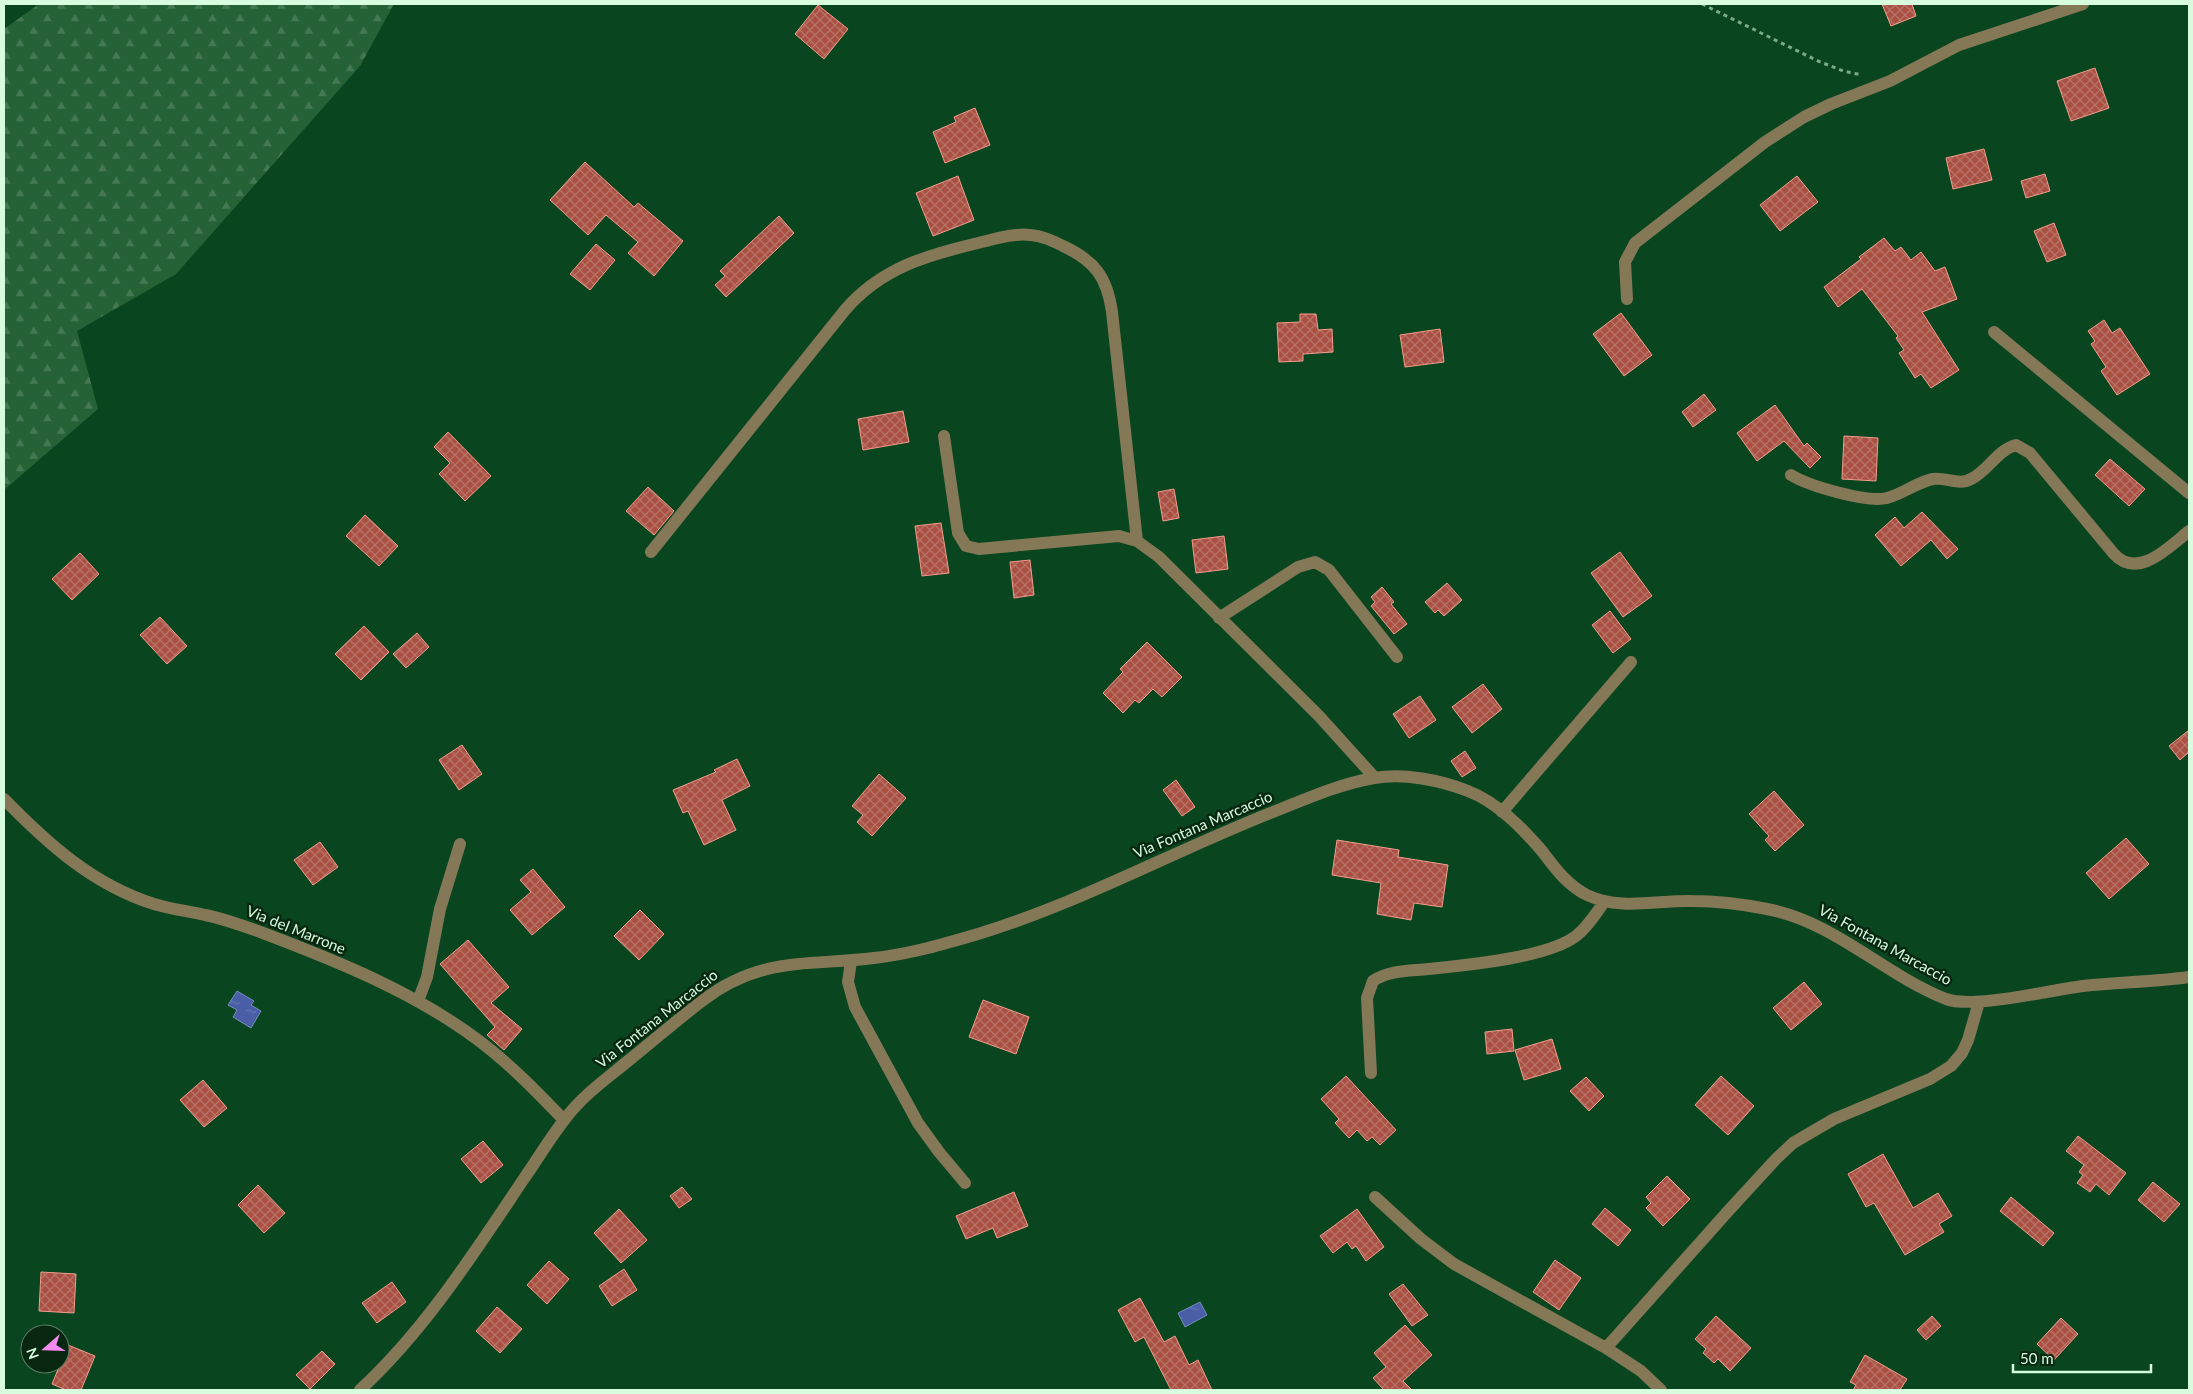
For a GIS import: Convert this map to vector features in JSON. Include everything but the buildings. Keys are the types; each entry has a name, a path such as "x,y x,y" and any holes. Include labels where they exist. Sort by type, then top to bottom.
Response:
{"street":[{"path":"1627,299 1625,262 1634,243 1778,133 1817,111 1890,81 1959,45 2082,4"},
{"path":"651,552 845,310 864,289 888,273 925,258 1002,237 1030,234 1049,239 1084,257 1095,268 1107,288 1113,323 1137,541"},
{"path":"1994,332 2189,493"},
{"path":"944,436 958,533 962,542 970,548 979,549 1112,536 1126,536 1137,541 1159,557 1319,716 1375,778"},
{"path":"1791,475 1820,488 1882,499 1932,479 1968,481 2007,448 2016,445 2030,453 2114,554 2126,563 2134,564 2151,559 2189,531"},
{"path":"1220,618 1298,567 1315,562 1329,570 1396,657"},
{"path":"1502,812 1631,662"},
{"name":"Via Fontana Marcaccio","path":"360,1390 398,1352 434,1306 485,1236 564,1120 598,1086 724,985 752,973 782,965 851,961 916,951 1005,926 1060,905 1221,832 1338,787 1375,778 1406,778 1452,786 1482,797 1502,812 1536,845 1567,881 1582,893 1604,901 1639,904 1686,901 1714,902 1785,913 1834,933 1887,967 1940,996 1958,1002 1978,1002 2081,986 2158,981 2189,976"},
{"name":"Via del Marrone","path":"4,799 37,832 64,855 96,877 130,895 163,906 216,917 260,932 382,983 418,1002 487,1047 564,1120"},
{"path":"418,1002 427,977 440,909 460,844"},
{"path":"1371,1073 1367,998 1373,981 1390,974 1468,965 1550,949 1568,941 1581,932 1604,901"},
{"path":"851,961 848,982 855,1007 918,1124 931,1143 965,1183"},
{"path":"1606,1348 1730,1209 1793,1143 1834,1118 1930,1078 1951,1066 1962,1053 1968,1040 1978,1002"},
{"path":"1375,1197 1421,1239 1454,1264 1606,1348 1641,1371 1661,1390"}],"path":[{"path":"1702,4 1831,67 1866,75"}],"green space":[{"path":"39,4 394,4 360,66 176,274 77,331 98,409 4,490 4,29"}],"water":[{"path":"237,991 254,1001 251,1005 261,1011 251,1028 233,1017 237,1010 228,1005"},
{"path":"1200,1302 1207,1315 1185,1327 1178,1313"}]}
